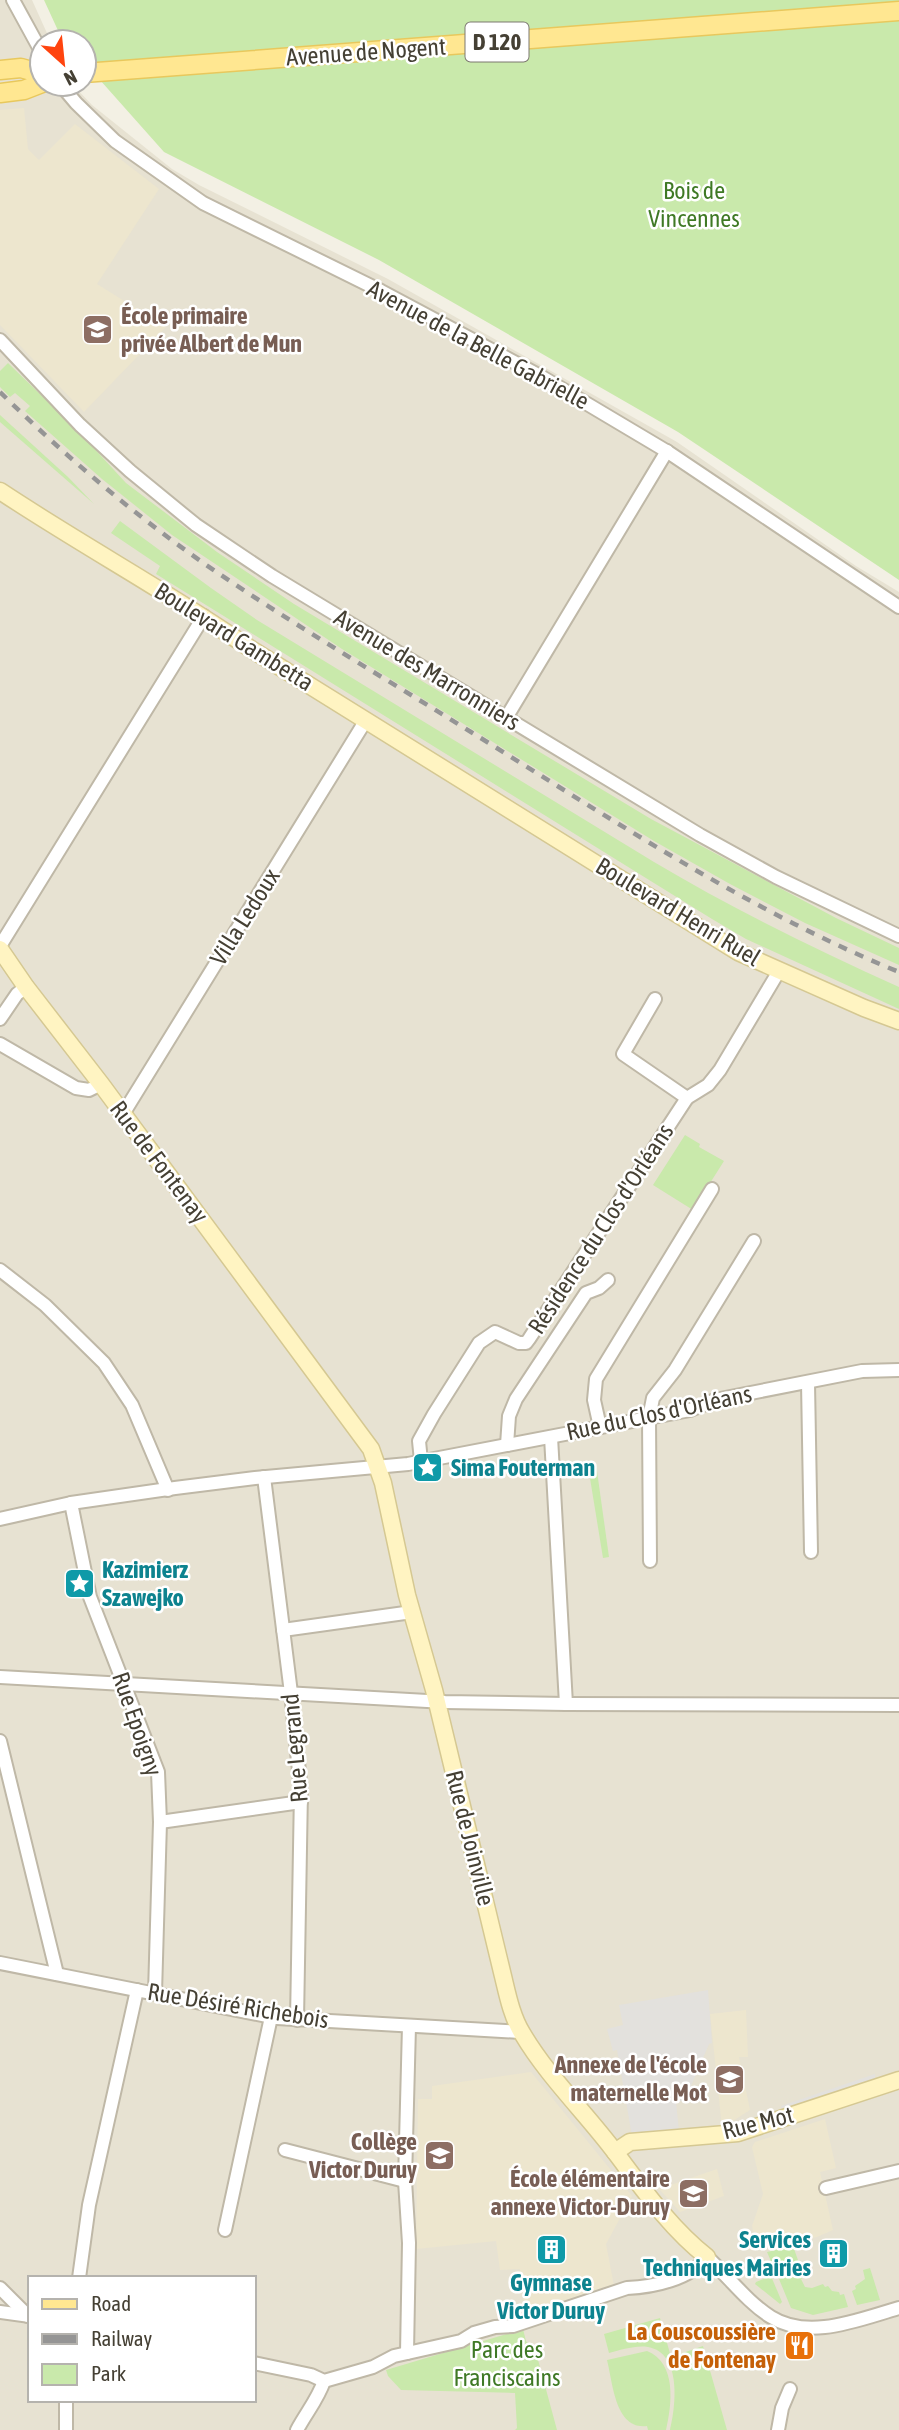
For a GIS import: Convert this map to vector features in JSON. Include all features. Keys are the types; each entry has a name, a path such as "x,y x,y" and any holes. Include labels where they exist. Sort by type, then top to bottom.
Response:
{"main road":[{"name":"Avenue de Nogent","path":"98,72 899,11"},
{"path":"0,70 28,70"},
{"path":"0,93 28,88"}],"street":[{"path":"13,0 28,28"},
{"name":"Avenue de la Belle Gabrielle","path":"72,98 115,141 203,203 485,345 667,451 899,607"},
{"name":"Avenue des Marronniers","path":"0,340 80,425 130,471 196,525 272,576 700,835 776,877 899,936"},
{"path":"506,718 667,451"},
{"name":"Boulevard Gambetta","path":"0,491 468,783"},
{"path":"0,947 204,616"},
{"name":"Villa Ledoux","path":"123,1114 366,720"},
{"name":"Boulevard Henri Ruel","path":"468,783 738,952 899,1021"},
{"name":"Rue de Fontenay","path":"0,947 26,987 317,1375"},
{"name":"Résidence du Clos d'Orléans","path":"421,1461 419,1441 479,1343 495,1332 519,1343 526,1343 687,1098 708,1085 720,1070 779,971"},
{"path":"0,1019 17,994 26,987"},
{"name":"Résidence du Clos d'Orléans","path":"656,999 622,1054 687,1098"},
{"path":"0,1044 76,1088 89,1090 101,1084"},
{"path":"600,1427 594,1400 596,1379 712,1189"},
{"path":"650,1560 649,1418 653,1398 675,1370 754,1241"},
{"path":"0,1270 45,1305 104,1363 132,1405 168,1489"},
{"path":"507,1445 509,1416 516,1399 586,1293 600,1288 608,1280"},
{"name":"Rue du Clos d'Orléans","path":"0,1518 71,1503 168,1489 421,1461 690,1410 715,1400 862,1371 899,1370"},
{"name":"Rue de Joinville","path":"317,1375 371,1449 378,1466 502,1972 521,2032 631,2176 695,2249 707,2257"},
{"path":"808,1383 811,1552"},
{"path":"551,1437 566,1704"},
{"name":"Rue Legrand","path":"264,1477 284,1630 301,1802 296,2020"},
{"name":"Rue Epoigny","path":"71,1503 90,1597 158,1772 160,1822 155,1993"},
{"path":"284,1630 412,1612"},
{"path":"0,1677 437,1701 566,1704 899,1704"},
{"path":"0,1741 57,1974"},
{"path":"160,1822 301,1802"},
{"name":"Rue Désiré Richebois","path":"0,1963 271,2017 521,2032"},
{"path":"79,2276 89,2205 137,1990"},
{"path":"225,2230 271,2017"},
{"path":"407,2353 409,2243 405,2182 409,2026"},
{"name":"Rue Mot","path":"615,2152 630,2142 738,2133 899,2080"},
{"path":"285,2150 405,2182"},
{"path":"826,2188 899,2171"},
{"path":"256,2363 311,2375 324,2381 373,2367 394,2356 461,2341 474,2333 495,2327 513,2326 627,2288 646,2287 700,2266 707,2257 764,2311 789,2325 810,2329 899,2308"},
{"path":"0,2288 28,2315"},
{"path":"0,2312 28,2316"},
{"path":"297,2430 307,2410 316,2401 324,2381"},
{"path":"778,2430 782,2408 790,2389"},
{"path":"66,2402 66,2430"}],"shaded area":[{"path":"0,0 32,0 45,28 28,28 28,98 85,98 172,169 388,279 677,442 856,566 899,592 899,2430 0,2430"},
{"path":"24,108 28,149 39,160 75,124 159,189 97,284 166,327 84,412 0,325 0,110"},
{"path":"708,1990 712,2043 709,2044 691,2086 693,2099 676,2102 679,2131 632,2136 617,2050 613,2051 607,2029 623,2025 619,2005"},
{"name":"Annexe de l'école maternelle Mot","path":"746,2010 748,2057 739,2057 750,2110 722,2128 710,2014"},
{"path":"531,2072 632,2196 606,2244 614,2286 525,2312 520,2269 500,2270 496,2241 416,2249 418,2099 432,2099 432,2086"},
{"path":"875,2074 875,2085 784,2116 781,2106"},
{"path":"825,2119 836,2168 820,2172 833,2230 817,2237 776,2245 753,2231 752,2226 763,2194 752,2147 755,2142"},
{"name":"École élémentaire annexe Victor-Duruy","path":"717,2169 724,2196 680,2212 659,2189"}],"green space":[{"name":"Bois de Vincennes","path":"44,0 899,0 899,580 678,432 379,260 164,152 98,78 98,28 57,28"},
{"path":"8,363 79,432 126,483 217,552 294,604 651,819 836,918 899,948 899,965 805,923 654,841 342,649 172,535 102,479 25,411 30,406 15,393 10,397 0,387 0,371"},
{"path":"0,415 68,477 94,504 0,422"},
{"path":"120,521 257,620 654,862 775,928 899,987 899,1009 746,939 156,574 160,566 111,533"},
{"path":"685,1135 700,1144 699,1147 724,1161 693,1210 653,1185"},
{"path":"596,1464 609,1557 603,1558 588,1466"},
{"path":"793,2246 805,2287 812,2288 823,2284 828,2286 840,2295 844,2294 848,2307 813,2315 791,2308 779,2279 787,2275 783,2263 773,2266 767,2252"},
{"path":"870,2268 880,2300 857,2305 852,2291 865,2279 863,2270"},
{"path":"771,2276 782,2302 780,2304 755,2284"},
{"path":"660,2318 671,2357 703,2346 727,2430 670,2430 675,2395 667,2359 659,2351 648,2347 633,2347 609,2353 604,2334"},
{"name":"Parc des Franciscains","path":"523,2329 526,2341 537,2356 557,2430 515,2430 515,2393 401,2390 386,2370"},
{"path":"647,2351 657,2357 668,2374 671,2397 666,2430 648,2430 647,2426 628,2421 614,2392 607,2360"}],"railway":[{"path":"0,392 131,509 278,613 680,861 788,920 899,972"}],"place":[{"name":"École primaire privée Albert de Mun","path":"98,330"},
{"name":"Sima Fouterman","path":"428,1468"},
{"name":"Kazimierz Szawejko","path":"79,1584"},
{"name":"Annexe de l'école maternelle Mot","path":"730,2079"},
{"name":"Collège Victor Duruy","path":"440,2156"},
{"name":"École élémentaire annexe Victor-Duruy","path":"693,2193"},
{"name":"Gymnase Victor Duruy","path":"551,2249"},
{"name":"Services Techniques Mairies","path":"834,2254"},
{"name":"La Couscoussière de Fontenay","path":"799,2346"}]}
